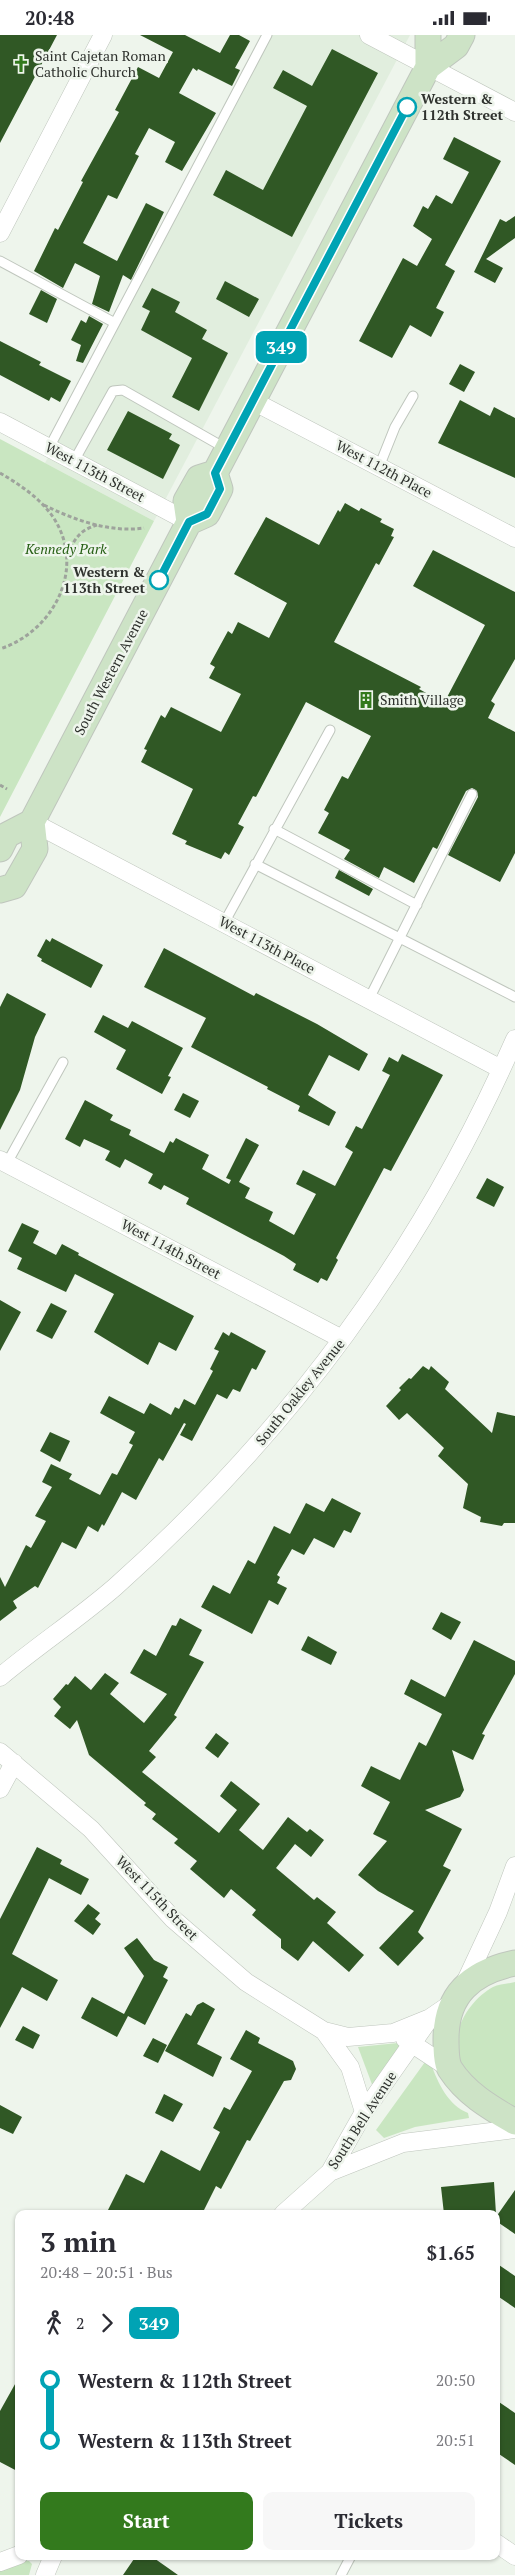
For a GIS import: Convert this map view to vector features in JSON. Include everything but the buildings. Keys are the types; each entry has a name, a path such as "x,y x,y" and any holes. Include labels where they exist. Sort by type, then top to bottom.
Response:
{"main road":[{"path":"428,35 428,67"},
{"path":"189,522 186,501 199,477 215,473 428,67 456,46 462,35"},
{"name":"South Western Avenue","path":"32,822 189,522"},
{"path":"0,849 7,835 32,822 35,849 14,886 0,890"},
{"path":"515,1963 500,1966 457,1995 446,2025 449,2068 471,2094 515,2122"}],"street":[{"path":"0,233 103,35"},
{"path":"369,35 515,112"},
{"name":"West 112th Place","path":"253,401 515,538"},
{"name":"West 113th Street","path":"0,422 189,522"},
{"name":"West 113th Place","path":"32,822 501,1069"},
{"name":"South Oakley Avenue","path":"0,1677 113,1588 219,1487 287,1412 342,1339 405,1249 448,1176 515,1039"},
{"name":"West 114th Street","path":"4,1161 342,1339"},
{"path":"0,1789 7,1757"},
{"name":"West 115th Street","path":"7,1757 91,1829 173,1919 246,1983 324,2031 348,2037 393,2033"},
{"path":"457,1995 498,1912 515,1866"},
{"name":"South Bell Avenue","path":"393,2033 430,2017 457,1995"},
{"name":"South Bell Avenue","path":"287,2210 330,2172 364,2112 414,2043 430,2017"},
{"name":"West 115th Street","path":"324,2031 350,2067 364,2112"},
{"path":"393,2033 414,2043 449,2068"},
{"path":"330,2172 403,2143 515,2129"},
{"path":"500,2546 515,2556"},
{"path":"0,2562 15,2556"},
{"path":"46,2575 51,2560"}],"lane":[{"path":"49,448 267,35"},
{"path":"0,261 115,323"},
{"path":"74,461 114,391 123,390 228,449"},
{"path":"379,467 396,427 413,396"},
{"path":"224,923 330,730"},
{"path":"369,999 472,794"},
{"path":"274,829 417,905"},
{"path":"255,864 515,997"},
{"path":"4,1161 63,1062"},
{"path":"340,2575 349,2560"}],"path":[{"path":"0,473 42,503 80,521 121,529 144,528"},
{"path":"42,503 53,518 68,555"},
{"path":"0,649 16,643 28,635 51,613 64,585 68,555 77,536 86,528 97,525"},
{"path":"0,785 7,789"}],"shaded area":[{"path":"270,35 410,35 154,521 45,463"}],"green space":[{"name":"Kennedy Park","path":"0,439 154,521 0,817"},
{"path":"515,1982 515,2113 493,2099 474,2082 463,2068 456,2046 457,2034 461,2023 467,2012 483,1993 498,1985"},
{"path":"398,2043 403,2050 373,2087 358,2047"},
{"path":"425,2062 431,2064 437,2079 449,2099 468,2113 469,2118 415,2127 384,2138 376,2130"},
{"path":"22,2560 29,2561 32,2564 29,2575 0,2575 0,2569"}],"bus line":[{"name":"349","path":"159,580 189,522 207,514 220,489 215,473 407,107"}],"place":[{"name":"Saint Cajetan Roman Catholic Church","path":"21,64"},
{"name":"Western & 112th Street","path":"407,107"},
{"name":"Western & 113th Street","path":"159,580"},
{"name":"Smith Village","path":"366,700"}]}
